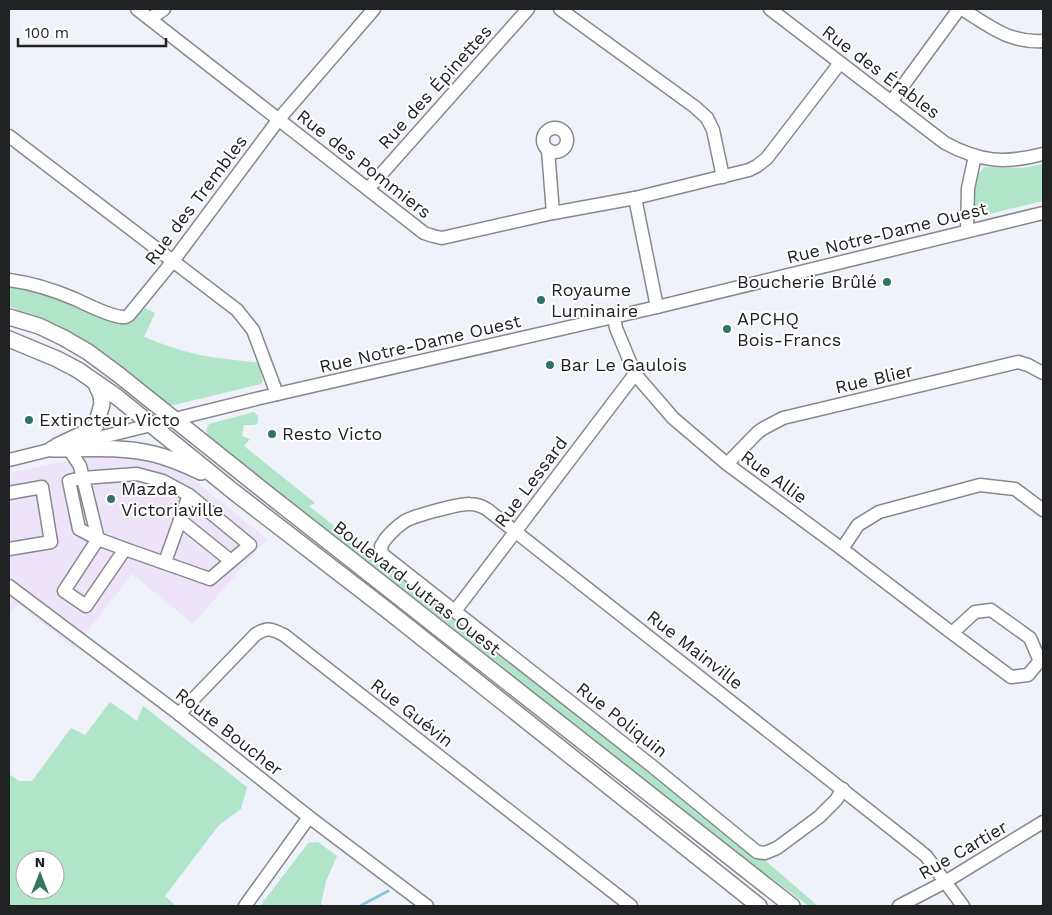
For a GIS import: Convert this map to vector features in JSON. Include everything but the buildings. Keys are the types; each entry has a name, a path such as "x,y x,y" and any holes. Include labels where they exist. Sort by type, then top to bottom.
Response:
{"main road":[{"name":"Boulevard Jutras Ouest","path":"9,317 39,326 64,338 88,352 119,375 792,906"},
{"name":"Boulevard Jutras Ouest","path":"9,339 58,359 78,370 117,397 759,906"},
{"path":"52,449 89,432 96,425 102,404 101,395 95,382"},
{"path":"52,449 126,449 156,454 220,480"}],"street":[{"name":"Rue des Pommiers","path":"137,9 424,233 442,238 553,213 634,198 749,170 767,158 840,63"},
{"path":"150,19 164,9"},
{"name":"Rue des Trembles","path":"9,280 42,287 116,316 126,317 134,310 173,261 279,119 374,9"},
{"name":"Rue des Épinettes","path":"368,189 528,9"},
{"path":"560,9 695,107 707,118 712,130 722,177"},
{"name":"Rue des Érables","path":"770,9 945,143 961,152 989,160 1006,161 1027,159 1043,154"},
{"path":"891,102 960,9 1013,38 1030,42 1043,41"},
{"path":"9,136 237,310 253,330 277,394"},
{"path":"548,150 553,213"},
{"path":"968,231 968,188 974,156"},
{"path":"634,198 657,307"},
{"name":"Rue Notre-Dame Ouest","path":"9,460 150,424 657,307 1043,213"},
{"name":"Rue Allie","path":"614,317 616,328 635,374 672,418 727,464 842,549 952,633 1012,677 1028,675 1038,663 1039,659 1030,638 991,610 974,612 952,633"},
{"name":"Rue Blier","path":"727,464 758,432 783,418 1018,362 1043,373"},
{"name":"Rue Lessard","path":"455,611 635,374"},
{"path":"69,449 80,466 82,478"},
{"path":"137,474 163,481 189,495 250,544 210,579 98,539 79,529 69,481 82,478 137,474"},
{"path":"842,549 858,525 879,512 980,485 1016,489 1043,510"},
{"path":"9,493 42,487 51,542 9,549"},
{"path":"165,562 189,495"},
{"name":"Rue Mainville","path":"381,546 386,536 407,520 434,511 467,504 479,505 488,510 920,850 963,906"},
{"path":"180,520 231,561"},
{"path":"98,539 64,591 86,606 125,549"},
{"name":"Rue Poliquin","path":"381,546 382,554 652,766 757,852 765,854 777,848 818,817 836,800 843,789"},
{"name":"Route Boucher","path":"9,586 179,714 309,817 427,906"},
{"name":"Rue Guévin","path":"179,714 256,634 264,630 274,629 631,906"},
{"path":"245,906 309,817"},
{"name":"Rue Cartier","path":"899,906 945,882 1043,822"}],"shaded area":[{"path":"125,455 165,465 189,476 267,539 193,624 132,574 74,648 18,604 9,617 9,473 81,458"}],"green space":[{"path":"1043,164 1043,201 985,215 981,215 974,209 976,181 985,167 1022,168"},
{"path":"9,286 46,295 87,310 130,321 145,308 155,313 144,337 200,355 259,363 263,382 174,405 162,403 52,326 9,306"},
{"path":"254,412 258,416 258,423 244,425 242,436 250,439 244,446 315,503 309,506 362,548 371,550 416,584 767,862 818,906 809,906 730,848 209,438 206,430 209,424"},
{"path":"110,702 137,721 143,706 247,787 241,809 219,825 165,896 176,906 9,906 9,774 19,781 32,781 71,728 85,735"},
{"path":"318,842 337,856 326,881 322,906 260,906 308,843"}],"waterway":[{"path":"360,906 388,891"}],"place":[{"name":"Boucherie Brûlé","path":"887,282"},
{"name":"Royaume Luminaire","path":"541,300"},
{"name":"APCHQ Bois-Francs","path":"727,329"},
{"name":"Bar Le Gaulois","path":"550,365"},
{"name":"Extincteur Victo","path":"29,420"},
{"name":"Resto Victo","path":"272,434"},
{"name":"Mazda Victoriaville","path":"111,499"}]}
